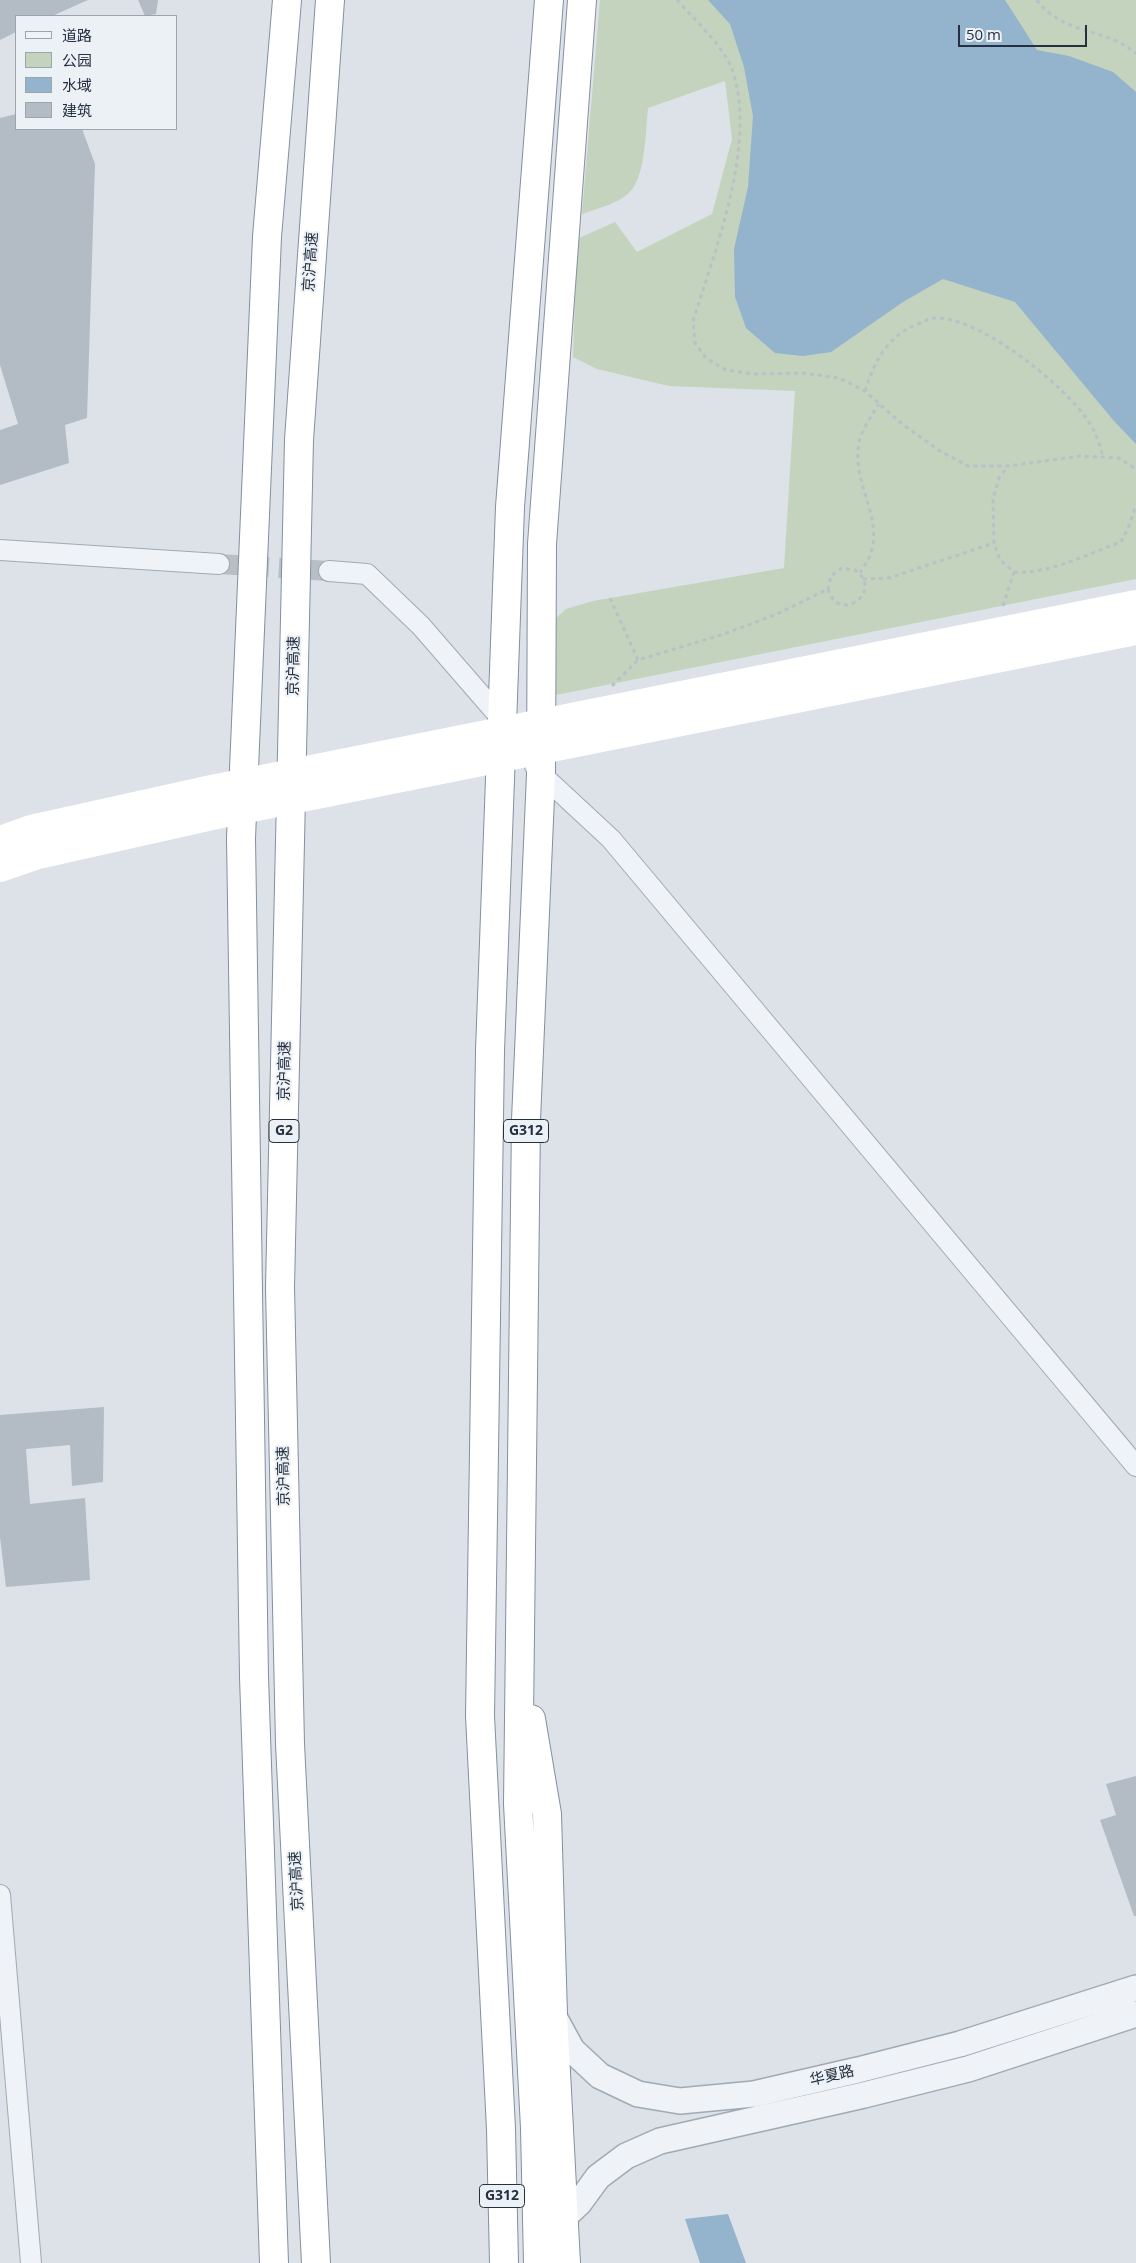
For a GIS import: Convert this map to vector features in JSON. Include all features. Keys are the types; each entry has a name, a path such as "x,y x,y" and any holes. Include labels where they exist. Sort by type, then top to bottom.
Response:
{"main road":[{"path":"274,2263 254,1668 241,838 267,237 287,0"},
{"name":"京沪高速","path":"316,2263 290,1744 280,1287 299,440 330,0"},
{"name":"G312","path":"504,2263 501,2129 480,1716 490,1061 510,507 549,0"},
{"name":"G312","path":"538,2263 535,2128 518,1804 526,1120 541,774 542,544 582,0"},
{"path":"0,840 31,829 206,790 1136,604"},
{"path":"0,868 38,855 212,816 1136,631"},
{"path":"519,1647 547,1814 553,2015 566,2263"}],"street":[{"path":"0,550 219,564"},
{"path":"329,571 367,574 421,626 503,720 541,774 611,838 1136,1466"},
{"path":"0,1895 31,2263"},
{"name":"华夏路","path":"553,2015 572,2050 600,2076 638,2094 680,2101 754,2094 858,2070 960,2044 1136,1988"},
{"name":"华夏路","path":"564,2217 579,2202 598,2177 626,2156 660,2141 864,2095 968,2069 1136,2014"}],"path":[{"path":"678,0 718,47 732,68 738,99 740,130 731,196 693,321 695,343 706,358 726,370 752,374 803,373 839,378 865,391 902,424 940,451 968,466 1008,466 1080,456 1118,458 1136,469"},
{"path":"1037,0 1064,24 1096,33 1129,48 1136,54"},
{"path":"865,391 871,370 882,350 896,336 912,326 932,318 950,318 970,326 1015,352 1071,400 1089,422 1100,445 1103,457"},
{"path":"860,573 871,554 875,532 861,482 858,450 864,428 879,404"},
{"path":"1008,466 999,478 993,498 994,544 1000,560 1014,572 1025,573 1044,570 1121,542 1136,505"},
{"path":"863,579 889,578 994,544"},
{"path":"849,568 860,573 865,585 863,596 853,604 840,604 833,600 828,588 831,576 836,571 849,568"},
{"path":"1003,606 1014,572"},
{"path":"610,688 638,660 724,634 777,614 828,588"},
{"path":"610,598 638,660"}],"green space":[{"path":"600,0 1136,0 1136,579 551,696 553,621 566,609 593,601 784,568 795,391 669,386 597,369 573,357 577,239 615,222 637,252 712,214 732,139 725,81 648,108 646,138 640,172 633,188 623,198 582,214"}],"water":[{"path":"708,0 1005,0 1037,50 1069,56 1113,72 1136,92 1136,444 1114,421 1015,302 943,279 903,302 831,352 803,356 775,353 746,328 735,297 734,249 748,187 753,116 744,67 730,24"},
{"path":"728,2214 746,2263 700,2263 685,2219"}],"building":[{"path":"0,0 88,0 54,15 15,15 15,32 0,40"},
{"path":"138,0 158,0 156,14 145,15"},
{"path":"15,114 15,130 82,130 95,164 87,418 65,425 69,463 0,485 0,430 18,424 0,365 0,118"},
{"path":"104,1407 103,1482 72,1486 70,1445 26,1449 30,1504 85,1498 90,1580 6,1587 0,1537 0,1415"},
{"path":"1136,1776 1136,1916 1134,1916 1100,1820 1116,1815 1106,1784"}],"tunnel":[{"path":"219,564 329,571"}]}
